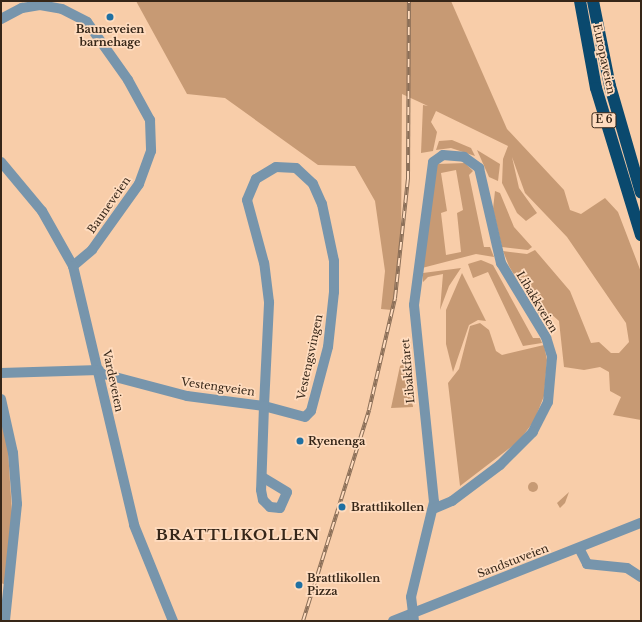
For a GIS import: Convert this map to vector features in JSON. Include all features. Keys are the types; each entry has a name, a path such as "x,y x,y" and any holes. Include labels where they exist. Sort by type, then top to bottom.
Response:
{"highway":[{"name":"Europaveien","path":"580,1 598,95 641,235"},
{"name":"Europaveien","path":"593,1 610,86 641,193"}],"street":[{"name":"Bauneveien","path":"1,19 22,8 40,5 62,9 87,22 128,80 150,120 151,151 139,184 92,250 73,266"},
{"name":"Libakkfaret","path":"413,617 411,597 433,509 419,377 414,305 417,272 432,162 443,155 468,159"},
{"name":"Libakkveien","path":"433,509 452,501 515,453 541,420 551,384 548,344 504,269 492,235 484,180 479,168 468,159"},
{"name":"Vardeveien","path":"1,162 42,211 73,266 100,371 138,540 173,621"},
{"name":"Vestengsvingen","path":"276,167 288,167 308,177 322,204 334,261 332,323 310,414 292,416 264,406 269,302 264,262 247,200 260,175 276,167"},
{"name":"Vestengveien","path":"1,373 100,371 187,396 264,406 262,477"},
{"path":"1,399 13,453 17,504 5,621"},
{"name":"Sandstuveien","path":"393,621 413,617 641,523"},
{"path":"579,548 587,564 627,568 641,577"}],"shaded area":[{"path":"136,1 451,1 507,129 564,190 570,210 581,214 605,198 618,212 641,272 641,420 613,415 621,397 610,391 609,372 600,367 584,370 564,367 559,321 550,313 544,322 532,302 536,299 523,280 519,283 509,266 503,251 527,254 535,250 570,291 591,343 599,342 611,353 619,353 629,342 626,323 567,237 525,193 512,157 519,188 537,213 526,221 517,213 502,183 503,159 508,146 436,111 431,122 437,132 433,151 421,153 423,105 428,106 402,94 401,243 392,310 381,309 385,271 375,201 355,166 318,165 225,98 187,94"},
{"path":"452,140 471,148 475,156 451,148 436,150 439,141"},
{"path":"477,150 500,164 498,181 489,177"},
{"path":"465,163 473,171 469,175 484,247 490,247 494,257 476,254 422,268 437,164","holes":["456,170 463,210 457,213 461,252 446,255 441,213 447,211 441,173"]},
{"path":"495,191 500,193 514,227 532,247 528,250 502,247 493,209"},
{"path":"481,260 493,265 533,338 540,338 542,343 523,346 488,272 473,278 468,264"},
{"path":"461,268 449,286 440,310 443,274 428,277 423,282 423,273"},
{"path":"462,273 486,321 478,320 469,325 453,372 446,344 446,310"},
{"path":"480,323 489,330 496,351 502,355 544,345 547,360 544,396 534,421 519,441 460,486 448,383 459,369 470,326"},
{"path":"409,362 413,407 391,408 400,366"},
{"path":"1,418 8,450 12,513 6,585 1,583"},
{"path":"533,482 538,487 533,492 528,487"},
{"path":"569,492 565,503 560,508 557,503"}],"railway":[{"path":"303,621 369,410 395,298 408,179 409,1"}],"place":[{"name":"Bauneveien barnehage","path":"110,17"},
{"name":"Ryenenga","path":"300,441"},
{"name":"Brattlikollen","path":"342,507"},
{"name":"Brattlikollen Pizza","path":"299,585"}],"district":[{"name":"BRATTLIKOLLEN","path":"238,535"}]}
